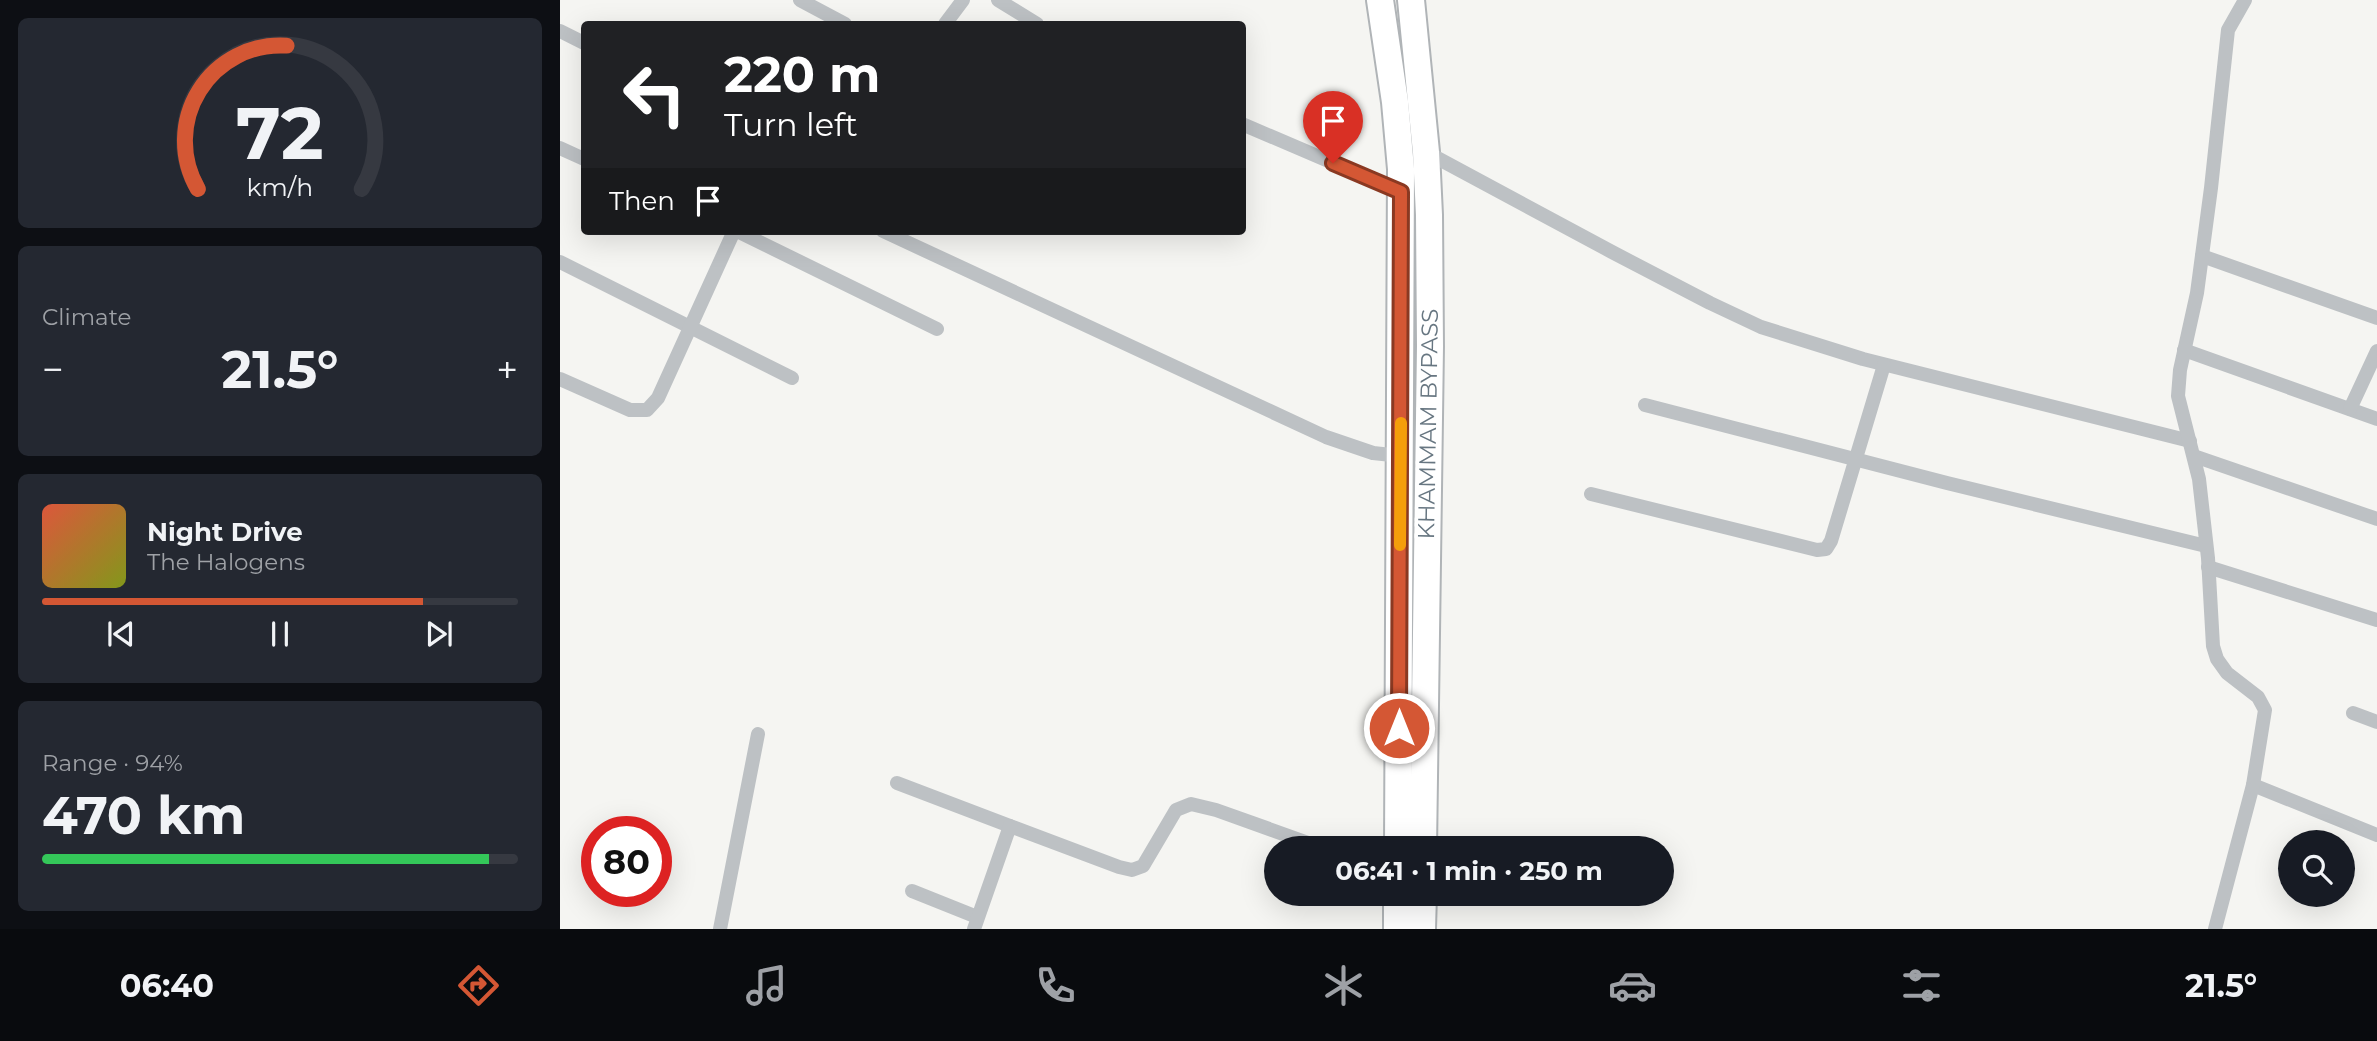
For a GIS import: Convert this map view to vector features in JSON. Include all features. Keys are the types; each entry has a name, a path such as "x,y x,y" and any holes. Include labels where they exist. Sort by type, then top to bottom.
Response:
{"highway":[{"name":"KHAMMAM BYPASS","path":"1380,0 1395,102 1401,192 1398,836"},
{"name":"KHAMMAM BYPASS","path":"1411,0 1426,152 1430,361 1423,836"},
{"path":"1401,362 1430,361"},
{"path":"1397,906 1397,929"},
{"path":"1422,929 1423,906"}],"street":[{"path":"800,0 839,21"},
{"path":"948,21 963,0"},
{"path":"998,0 1032,21"},
{"path":"2215,929 2253,785 2265,710 2258,697 2227,673 2217,659 2213,646 2199,479 2178,396 2202,256 2228,30 2245,0"},
{"path":"560,31 581,42"},
{"path":"1246,126 1401,192"},
{"path":"560,148 581,158"},
{"path":"1426,152 1612,252 1762,327 1884,365 2190,442"},
{"path":"560,379 630,410 647,410 658,398 734,235"},
{"path":"744,235 937,329"},
{"path":"891,235 1326,437 1364,451 1401,456"},
{"path":"2202,256 2377,318"},
{"path":"560,262 792,379"},
{"path":"2184,350 2377,419"},
{"path":"2350,409 2377,351"},
{"path":"1591,494 1822,551 1831,541 1884,365"},
{"path":"1645,405 2206,545"},
{"path":"2193,457 2377,519"},
{"path":"2207,567 2377,620"},
{"path":"2353,713 2377,722"},
{"path":"720,929 758,734"},
{"path":"897,783 1119,867 1136,870 1143,866 1176,810 1191,804 1289,836"},
{"path":"2253,785 2377,835"},
{"path":"912,891 975,923 1010,827"}],"slow traffic":[{"path":"1400,545 1401,423"}],"route":[{"path":"1333,163 1401,192 1399,728"}]}
